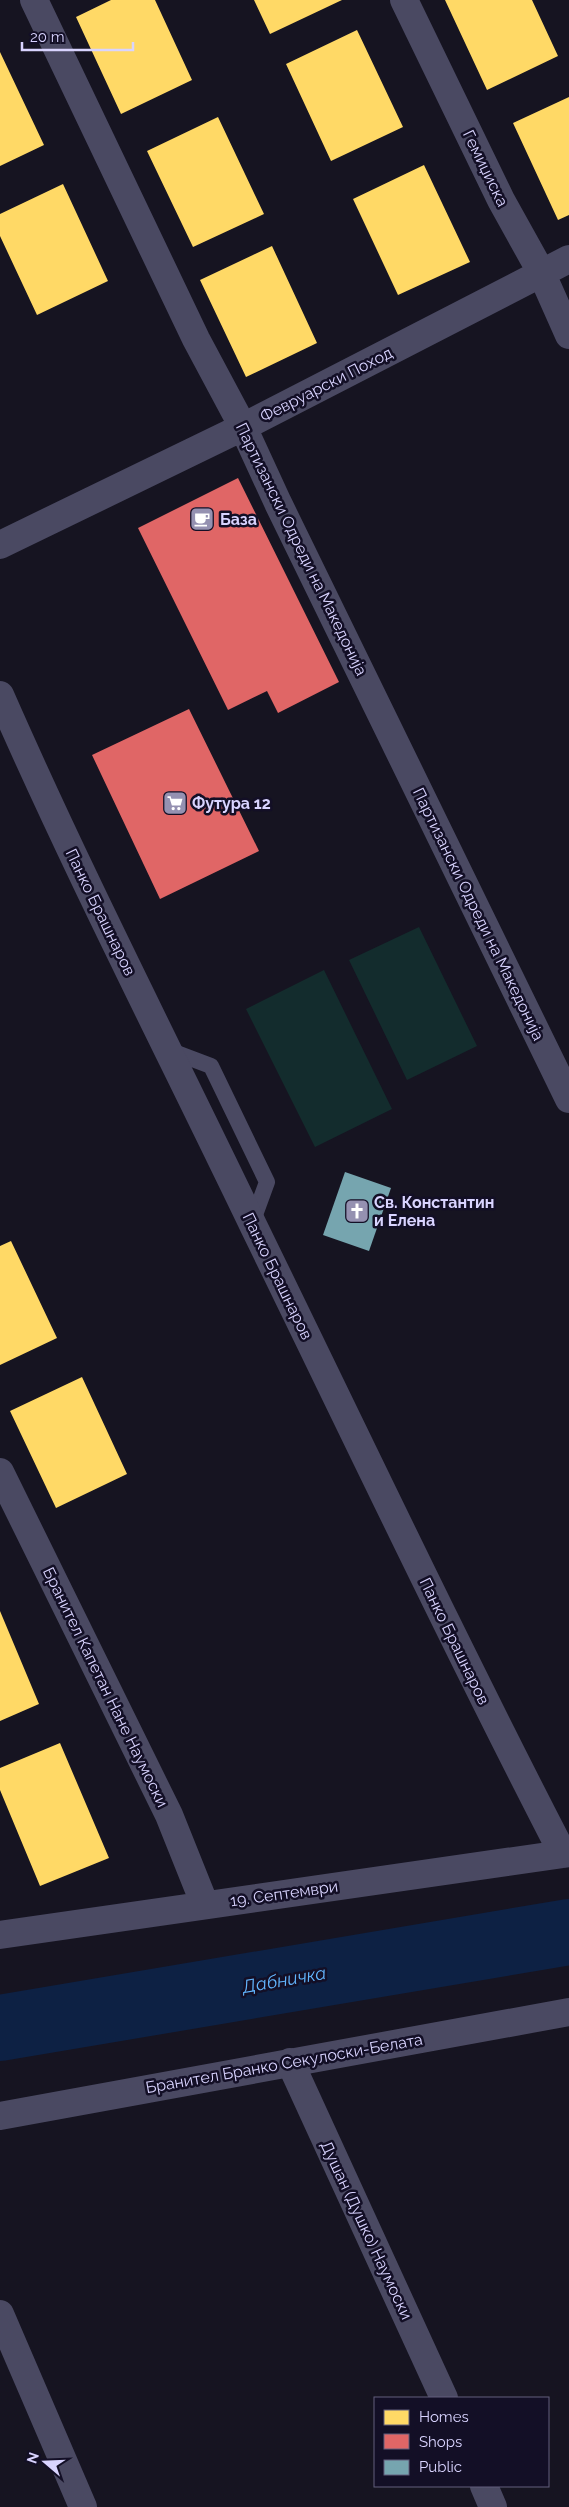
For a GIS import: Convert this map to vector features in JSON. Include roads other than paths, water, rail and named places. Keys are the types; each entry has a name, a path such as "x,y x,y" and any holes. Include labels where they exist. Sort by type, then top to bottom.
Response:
{"street":[{"name":"Партизански Одреди на Македонија","path":"34,0 196,339 243,427 278,503 569,1099"},
{"name":"Гемиџиска","path":"404,0 501,200 541,272 569,335"},
{"name":"Февруарски Поход","path":"0,545 243,427 569,259"},
{"name":"Панко Брашнаров","path":"0,695 38,781 166,1049 479,1691 566,1854"},
{"name":"Бранител Капетан Нане Наумоски","path":"0,1472 169,1815 205,1905"},
{"name":"19. Септември","path":"0,1935 566,1854"},
{"name":"Бранител Бранко Секулоски-Белата","path":"0,2116 569,2012"},
{"name":"Душан (Душко) Наумоски","path":"290,2062 444,2397"},
{"path":"0,2314 83,2507"},
{"path":"484,2487 493,2507"}],"waterway":[{"name":"Дабничка","path":"0,2028 569,1932"}],"place":[{"name":"База","path":"202,519"},
{"name":"Футура 12","path":"175,803"},
{"name":"Св. Константин и Елена","path":"357,1211"}]}
